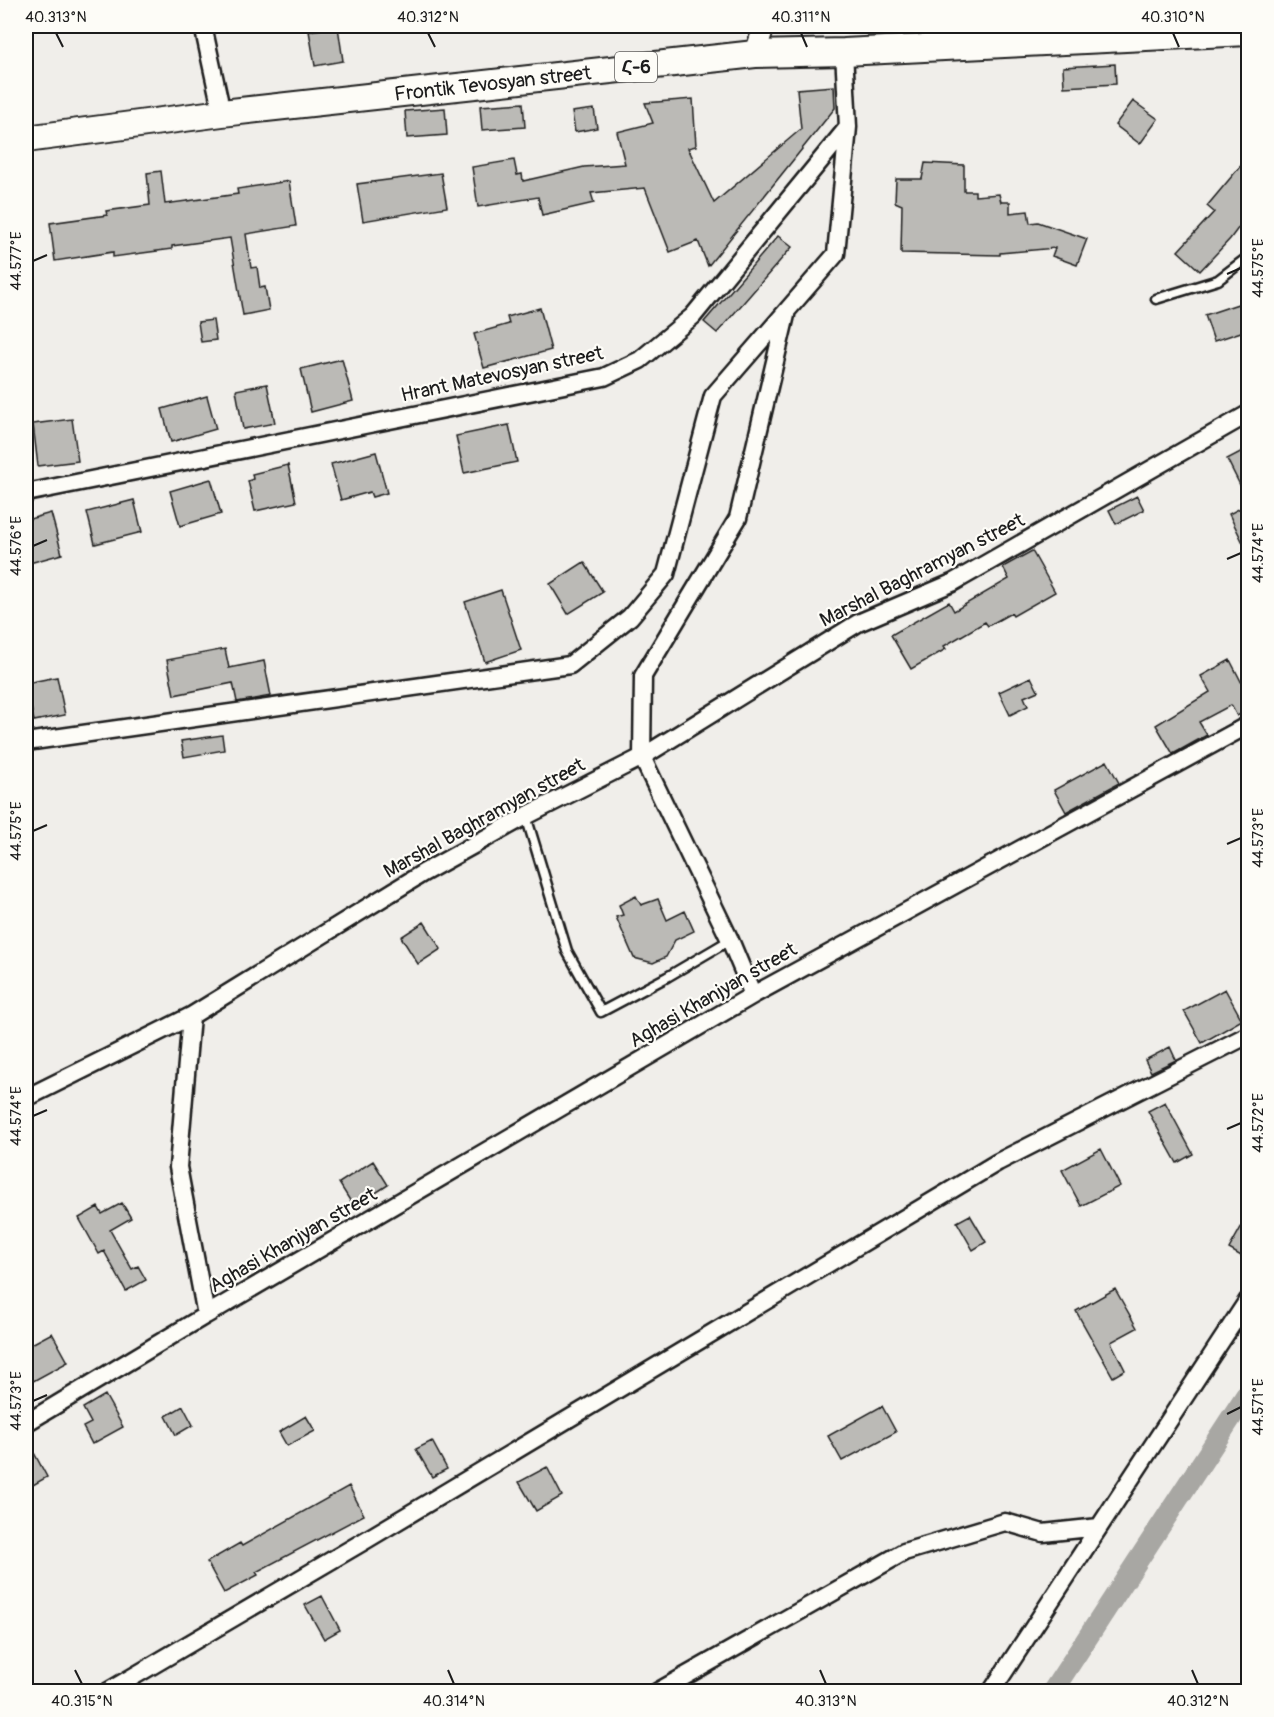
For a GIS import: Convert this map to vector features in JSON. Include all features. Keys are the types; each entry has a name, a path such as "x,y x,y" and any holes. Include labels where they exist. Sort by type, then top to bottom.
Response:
{"main road":[{"name":"Frontik Tevosyan street","path":"26,139 222,113 755,54 844,52 1248,32"}],"street":[{"path":"203,26 222,113"},
{"path":"755,54 764,26"},
{"path":"26,742 570,665 630,617 666,574 713,396 836,254 848,127 844,52"},
{"name":"Hrant Matevosyan street","path":"26,493 604,377 640,360 693,316 848,127"},
{"path":"753,995 730,940 642,757 643,676 738,518 786,311"},
{"name":"Marshal Baghramyan street","path":"26,1098 190,1016 423,873 526,816 642,757 858,623 952,583 1248,414"},
{"name":"Aghasi Khanjyan street","path":"206,1315 753,995 1248,725"},
{"path":"26,1423 206,1315 178,1167 190,1016"},
{"path":"107,1692 998,1162 1248,1035"},
{"path":"991,1692 1248,1300"},
{"path":"657,1692 904,1552 1005,1522 1043,1533 1099,1527"}],"lane":[{"path":"1156,299 1218,280 1248,257"},
{"path":"526,816 567,951 601,1012 730,940"}],"building":[{"path":"338,27 343,61 315,66 309,31"},
{"path":"1115,64 1116,84 1064,87 1063,67"},
{"path":"834,86 835,108 708,266 698,241 670,252 645,188 591,193 594,203 542,215 538,197 478,207 472,167 514,160 517,175 522,174 523,181 584,167 625,164 617,132 653,123 645,103 693,99 696,146 688,148 714,203 801,129 797,89"},
{"path":"1133,101 1158,119 1140,144 1115,125"},
{"path":"523,103 525,127 482,130 480,106"},
{"path":"445,108 447,135 407,138 405,111"},
{"path":"594,109 597,128 575,132 572,112"},
{"path":"1248,157 1248,215 1230,239 1200,271 1178,251 1214,212 1207,206"},
{"path":"925,163 964,165 964,191 975,191 975,196 999,194 1001,202 1010,202 1010,213 1028,211 1030,223 1038,222 1087,239 1077,265 1052,256 1055,248 1000,253 1000,255 901,253 902,205 895,202 896,179 922,179"},
{"path":"161,171 165,204 238,194 237,189 289,181 296,226 246,234 251,268 257,267 260,288 265,287 269,310 243,315 230,238 113,257 113,252 55,261 50,223 107,215 106,211 150,205 147,173"},
{"path":"441,173 447,207 363,221 357,184"},
{"path":"778,236 792,247 717,333 704,322"},
{"path":"1238,304 1247,330 1214,341 1205,315"},
{"path":"540,308 551,350 484,368 474,334 509,324 507,317"},
{"path":"213,320 216,340 201,342 198,322"},
{"path":"342,359 353,401 311,412 301,369"},
{"path":"267,384 275,423 243,429 236,390"},
{"path":"207,396 216,429 171,442 162,409"},
{"path":"72,419 78,461 38,466 33,424"},
{"path":"509,425 517,462 464,473 456,436"},
{"path":"1248,448 1248,501 1227,459"},
{"path":"376,452 387,493 372,497 370,492 341,500 331,464"},
{"path":"288,465 296,502 255,511 248,481 253,479 252,474"},
{"path":"211,479 221,514 180,526 170,491"},
{"path":"1137,496 1144,510 1116,524 1109,510"},
{"path":"134,500 142,532 95,544 87,512"},
{"path":"1248,504 1248,553 1229,514"},
{"path":"51,513 62,554 26,564 26,520"},
{"path":"1032,551 1055,592 1013,616 1011,613 988,626 985,622 944,646 946,649 911,669 891,635 949,602 954,611 1009,579 1003,567"},
{"path":"584,562 603,592 568,614 550,584"},
{"path":"501,590 521,650 485,662 465,602"},
{"path":"225,649 229,668 264,661 271,696 237,702 233,683 174,695 167,660"},
{"path":"1230,660 1248,695 1248,710 1237,716 1231,705 1199,722 1207,735 1173,754 1156,725 1210,692 1201,676"},
{"path":"57,677 65,715 34,721 26,683"},
{"path":"1031,677 1038,691 1024,697 1028,706 1010,715 999,692"},
{"path":"222,735 224,750 184,757 181,741"},
{"path":"1107,761 1119,783 1066,812 1054,790"},
{"path":"636,896 641,905 658,899 667,920 685,911 694,931 675,940 666,957 653,963 634,958 616,917 623,915 619,905"},
{"path":"424,922 441,949 418,964 401,937"},
{"path":"1225,989 1242,1020 1202,1043 1184,1011"},
{"path":"1170,1047 1176,1060 1151,1072 1145,1060"},
{"path":"1165,1102 1193,1154 1177,1163 1148,1111"},
{"path":"1101,1149 1120,1186 1081,1206 1062,1170"},
{"path":"373,1161 388,1185 354,1207 339,1183"},
{"path":"122,1203 131,1218 110,1230 132,1269 138,1266 146,1280 126,1291 104,1251 99,1254 79,1218 98,1207 102,1214"},
{"path":"970,1215 986,1242 973,1250 957,1222"},
{"path":"1248,1215 1248,1260 1229,1249"},
{"path":"1115,1289 1137,1328 1111,1342 1125,1370 1113,1377 1076,1311"},
{"path":"52,1333 68,1362 26,1385 26,1347"},
{"path":"105,1395 123,1427 92,1444 83,1427 91,1423 83,1408"},
{"path":"183,1406 193,1425 176,1435 166,1416"},
{"path":"882,1406 896,1432 842,1461 828,1436"},
{"path":"306,1416 315,1431 287,1446 279,1432"},
{"path":"26,1438 47,1477 26,1489"},
{"path":"432,1441 447,1469 432,1477 416,1449"},
{"path":"547,1467 562,1496 536,1511 519,1482"},
{"path":"349,1486 364,1515 256,1572 258,1575 224,1593 207,1562 240,1543 242,1546"},
{"path":"322,1596 340,1630 324,1639 305,1605"}],"waterway":[{"path":"1052,1692 1248,1392"}]}
